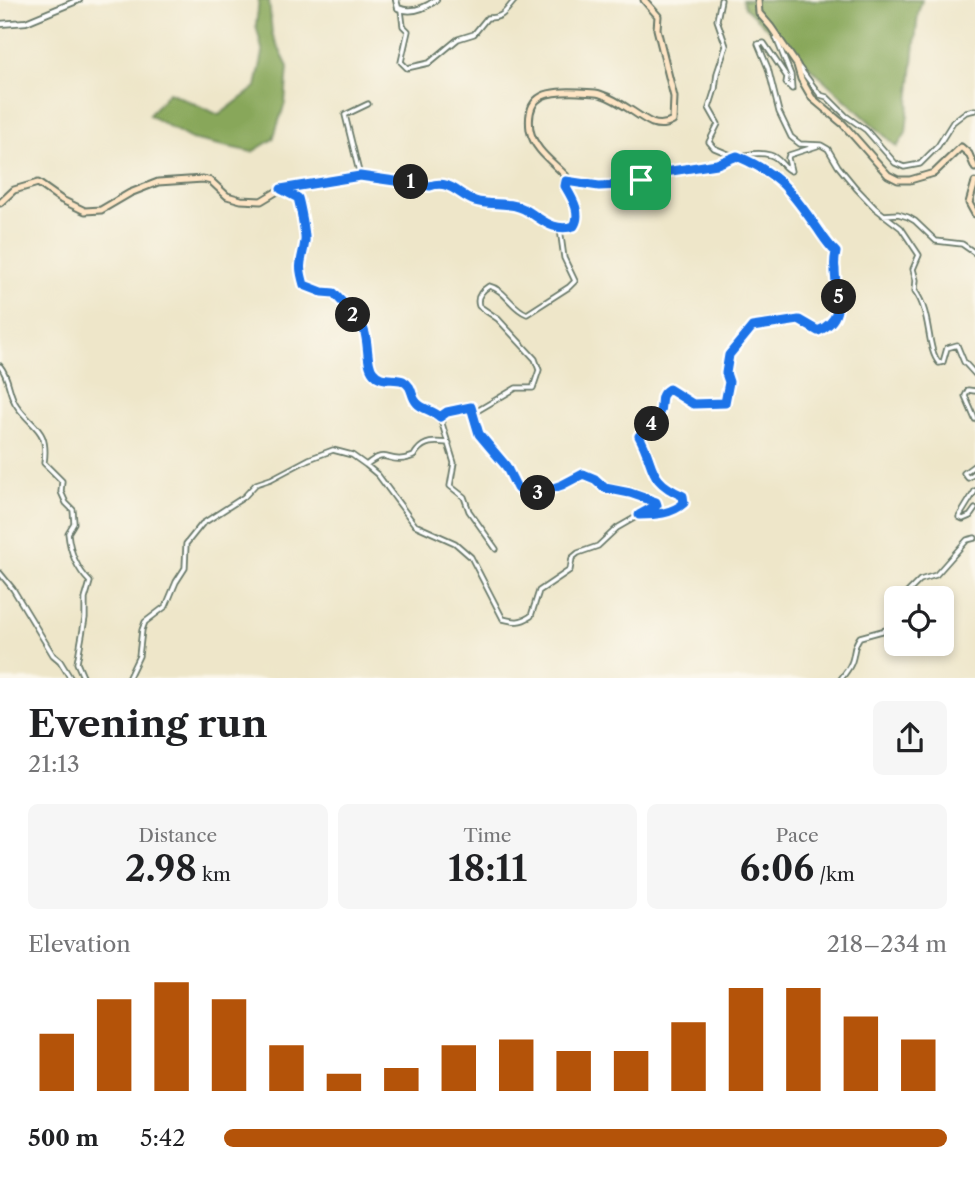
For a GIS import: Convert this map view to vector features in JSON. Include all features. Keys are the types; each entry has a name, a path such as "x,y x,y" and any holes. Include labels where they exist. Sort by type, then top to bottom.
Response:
{"main road":[{"path":"0,203 14,190 38,183 62,200 85,211 101,210 130,193 158,182 203,178 211,181 227,196 261,201 281,189 360,176 430,186 450,185 469,199 478,202 520,208 560,229 574,226 577,220 576,207 565,186 566,176 533,140 530,115 540,97 558,90 594,93 629,107 652,123 662,125 673,121 674,97 657,29 658,16 644,0"},
{"path":"758,0 759,13 797,65 801,79 812,98 843,124 888,175 898,180 910,180 934,173 961,147 969,154 975,168"},
{"path":"975,182 969,203 975,214"}],"street":[{"path":"0,24 26,22 79,0"},
{"path":"396,0 401,10 403,26 408,31 401,62 407,68 429,63 458,39 474,34 487,18 503,15 515,0"},
{"path":"401,10 418,9 436,0"},
{"path":"639,515 663,513 679,508 684,503 683,496 662,485 653,474 647,450 639,436 658,418 663,392 669,389 693,404 725,403 729,382 726,373 729,355 752,327 799,320 818,331 828,327 840,303 834,272 836,252 824,242 815,224 780,180 771,172 714,148 709,142 718,124 709,108 715,89 716,73 726,46 717,20 721,0"},
{"path":"771,27 787,64 793,86 790,89 786,83 787,77 764,43 758,44 768,68 779,112 795,141 828,149 838,166 883,215 901,228 919,255 913,270 915,291 924,302 933,354 939,363 943,362 947,348 957,345 964,362 975,373"},
{"path":"797,65 820,95 827,97 846,116 866,130 895,163 904,167 920,164 938,146 953,122 975,110"},
{"path":"360,176 345,115 368,103"},
{"path":"566,181 599,186 640,184 639,176 717,164 737,156 764,154 778,158 786,169 792,171 789,155 818,145"},
{"path":"281,189 298,198 300,205 305,242 299,264 304,285 322,292 334,293 363,327 372,372 378,377 400,380 409,385 417,403 440,417 454,463 450,486 464,497 469,511 496,549"},
{"path":"883,215 908,217 936,241 962,243 975,253"},
{"path":"472,414 516,388 533,388 539,370 535,359 493,314 479,306 477,300 489,286 506,295 518,311 527,314 569,287 575,281 564,258 560,229"},
{"path":"0,366 6,373 15,405 33,421 42,435 46,450 44,463 62,481 61,492 73,510 74,523 68,533 71,550 79,572 90,582 76,663 84,678"},
{"path":"975,391 968,390 965,396 975,419"},
{"path":"128,678 139,656 145,622 166,606 185,568 186,544 202,524 244,497 256,484 271,480 332,450 352,455 366,465 378,475 415,525 455,543 471,557 503,619 513,621 519,622 531,616 539,590 569,570 572,558 578,553 598,546 617,528 657,505 656,502 630,493 605,488 595,479 583,474 536,494 524,494 517,488 506,466 479,434 471,407 462,407 440,417"},
{"path":"366,465 377,456 384,455 393,460 404,459 415,456 425,444 449,443"},
{"path":"975,466 964,472 968,478 975,473"},
{"path":"975,491 959,517 962,519 970,516 975,509"},
{"path":"914,586 920,580 936,575 967,540 975,538"},
{"path":"0,573 71,678"},
{"path":"841,678 850,667 853,649 860,637 884,630"}],"green space":[{"path":"259,0 269,0 272,34 288,67 285,103 273,139 252,152 191,139 149,115 169,92 219,115 256,87 263,53 256,25"},
{"path":"742,0 922,0 918,13 906,133 897,147 745,8"}],"route":[{"path":"737,156 771,172 787,187 815,224 824,242 836,252 834,272 840,303 828,327 818,331 799,320 778,321 752,327 746,332 729,355 726,373 729,382 725,403 693,404 677,392 669,389 663,392 658,418 639,436 647,450 653,474 662,485 683,496 684,503 679,508 653,515 639,515 651,510 657,505 656,502 605,488 595,479 583,474 572,481 536,494 524,494 517,488 500,458 479,434 471,407 462,407 440,417 417,403 409,385 400,380 378,377 372,372 363,327 334,293 322,292 304,285 299,264 305,242 300,205 298,198 281,189 360,176 430,186 450,185 469,199 525,209 554,227 565,229 574,226 577,220 576,207 565,186 566,181 599,186 640,184 641,180 639,176 717,164 737,156"}]}
